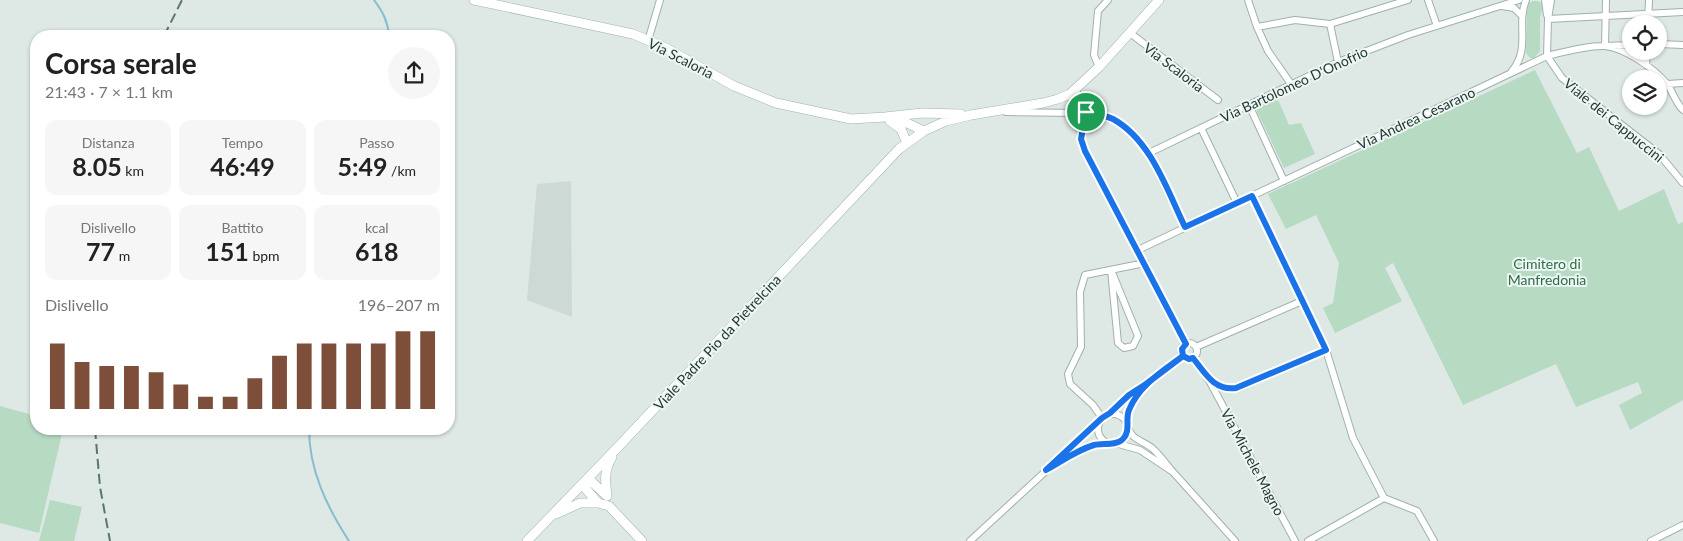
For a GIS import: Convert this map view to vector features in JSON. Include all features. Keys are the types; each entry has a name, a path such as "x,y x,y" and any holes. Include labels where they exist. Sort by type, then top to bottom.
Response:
{"main road":[{"name":"Via Scaloria","path":"474,0 633,34 666,48 734,86 776,103 852,119 885,118 922,113 971,115"},
{"name":"Via Scaloria","path":"907,143 924,131 946,121 1058,99 1073,92 1099,67 1159,0"},
{"path":"922,113 924,131"},
{"name":"Via Scaloria","path":"885,118 907,123 924,131"},
{"path":"885,118 902,129 907,143"},
{"name":"Viale Padre Pio da Pietrelcina","path":"527,541 892,156 907,143"},
{"path":"609,506 605,478 607,465 618,447"},
{"path":"598,503 586,489 586,480 593,483 607,495"},
{"path":"550,518 580,503 598,503 609,506 642,541"}],"street":[{"path":"648,40 660,0"},
{"path":"1099,67 1094,55 1098,11 1108,0"},
{"path":"1248,0 1268,51 1291,84"},
{"path":"1257,26 1294,20 1330,24 1408,0"},
{"path":"1428,0 1437,26"},
{"name":"Via Bartolomeo D'Onofrio","path":"1148,153 1338,62 1408,35 1519,0"},
{"path":"1510,74 1518,64 1522,54 1522,16 1526,0"},
{"path":"1545,0 1548,19"},
{"path":"1547,56 1548,19 1551,0"},
{"path":"1606,0 1605,46 1622,45"},
{"path":"1649,0 1648,15 1683,12"},
{"path":"1501,6 1514,8 1522,16"},
{"path":"1548,19 1622,16"},
{"path":"1330,24 1338,62"},
{"name":"Via Scaloria","path":"1130,33 1218,100"},
{"path":"1667,44 1683,45"},
{"name":"Via Andrea Cesarano","path":"1138,250 1547,56 1567,51 1605,46 1629,54 1652,70"},
{"path":"1522,54 1530,64"},
{"name":"Viale dei Cappuccini","path":"1547,56 1562,78 1659,154 1683,183"},
{"path":"1646,60 1646,65"},
{"path":"1667,84 1683,83"},
{"name":"Via Andrea Cesarano","path":"1667,84 1677,104 1683,110"},
{"path":"1073,92 1073,104 1077,109 1086,112 1081,139 1085,151 1186,344"},
{"path":"1249,105 1284,181"},
{"name":"Via Scaloria","path":"997,112 1086,112 1111,118 1132,132 1148,153 1185,227"},
{"path":"1201,128 1237,203"},
{"path":"1252,196 1326,350 1353,438 1384,498 1417,510 1434,541"},
{"path":"1105,417 1070,384 1068,374 1081,347 1080,292 1085,275 1145,264"},
{"path":"1111,270 1138,336 1133,346 1124,348 1118,343 1111,270"},
{"path":"1196,347 1302,301"},
{"path":"1183,356 1189,359 1193,358 1197,353 1196,347 1193,344 1186,344"},
{"path":"1183,356 1182,349 1186,344"},
{"path":"1210,382 1224,388 1236,388 1326,350"},
{"path":"970,541 1129,395 1183,356"},
{"name":"Via Michele Magno","path":"1193,358 1210,382 1295,541"},
{"path":"1046,470 1084,449 1123,439 1126,435 1129,410 1146,384"},
{"path":"1172,472 1140,450 1102,439 1098,427 1105,417 1112,414 1120,416 1133,436 1150,446 1235,541"},
{"path":"1308,541 1384,498"},
{"path":"1653,541 1683,525"}],"shaded area":[{"path":"571,181 572,317 527,300 537,184"}],"green space":[{"path":"1533,1 1541,3 1543,8 1540,17 1540,51 1534,58 1530,58 1526,53 1527,12 1529,3"},
{"name":"Cimitero di Manfredonia","path":"1535,70 1577,153 1589,147 1619,211 1664,189 1678,224 1683,222 1683,400 1630,430 1619,405 1642,393 1638,382 1576,407 1556,364 1463,405 1393,263 1385,268 1402,301 1335,333 1323,308 1333,303 1339,263 1316,215 1286,229 1268,194"},
{"path":"1277,97 1289,125 1301,123 1315,154 1284,168 1255,107"},
{"path":"0,406 30,414 30,435 62,435 39,533 0,523"},
{"path":"50,500 82,507 74,541 39,541"}],"waterway":[{"path":"374,0 384,17 388,30"},
{"path":"309,435 312,459 321,488 333,515 349,541"}],"railway":[{"path":"167,30 182,0"},
{"path":"96,435 100,487 110,541"}],"route":[{"path":"1086,112 1081,139 1085,151 1186,344 1181,352 1183,356 1146,384 1134,401 1127,418 1126,435 1120,442 1103,443 1084,449 1046,470 1102,418 1110,413 1116,405 1183,356 1184,358 1193,358 1210,382 1231,389 1326,350 1252,196 1185,227 1148,153 1132,132 1111,118 1086,112"}]}
